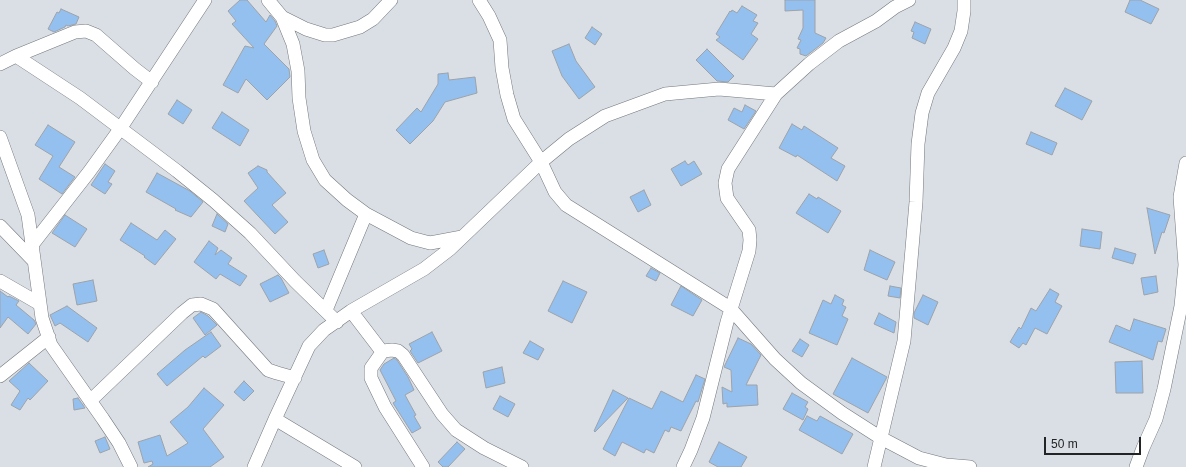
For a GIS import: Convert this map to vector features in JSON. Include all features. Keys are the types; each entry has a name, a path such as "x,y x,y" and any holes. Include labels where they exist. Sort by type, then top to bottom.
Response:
{"street":[{"path":"32,245 89,172 120,129 205,0"},
{"path":"268,0 282,17 293,44 298,71 299,98 304,131 313,160 325,180 347,200 366,214 411,238 430,243 464,236"},
{"path":"282,17 306,29 325,35 333,35 360,27 373,19 391,0"},
{"path":"479,0 489,16 500,40 502,68 507,95 514,119 541,162 555,192 566,205 730,308 775,360 801,383 842,413 881,438 919,458 946,465 970,467"},
{"path":"683,467 692,450 703,418 730,308 749,251 750,240 748,230 727,198 726,176 735,158 776,94 809,64 839,42 895,7 909,0"},
{"path":"874,467 904,341 916,202 918,144 922,113 928,93 954,48 961,31 964,0"},
{"path":"0,64 75,32 86,31 96,35 152,82"},
{"path":"16,56 80,98 213,200 250,233 337,322"},
{"path":"254,467 309,346 324,330 351,311 424,269 464,236 541,162 569,139 605,116 665,94 719,89 776,94"},
{"path":"0,137 28,215 42,318 51,345 119,443 131,467"},
{"path":"1136,467 1156,419 1164,389 1180,306 1185,265 1180,197 1186,163"},
{"path":"326,310 366,214"},
{"path":"0,226 34,261"},
{"path":"0,281 40,304"},
{"path":"90,401 192,305 201,304 212,309 268,370 277,374 295,378"},
{"path":"351,311 374,342 383,351"},
{"path":"0,376 49,337"},
{"path":"423,467 385,407 371,378 371,368 383,351 398,351 403,355 442,414 456,430 484,448 522,467"},
{"path":"275,419 355,467"}],"building":[{"path":"240,0 247,0 266,22 270,15 275,21 277,26 264,44 289,69 290,77 267,100 246,79 238,93 223,85 245,46 254,48 232,24 236,21 228,11"},
{"path":"785,0 815,0 815,33 826,38 823,43 806,56 800,54 800,49 797,48 801,40 798,39 803,28 803,10 785,11"},
{"path":"1130,0 1140,0 1159,9 1151,24 1125,12"},
{"path":"742,6 757,15 753,21 758,23 751,34 758,39 743,60 716,40 720,37 716,34 730,11 731,12 732,10 737,13"},
{"path":"61,9 79,17 76,24 66,25 65,27 54,32 48,29 57,12 59,13"},
{"path":"915,22 931,29 925,44 912,38 914,32 911,31"},
{"path":"592,27 602,34 595,45 585,38"},
{"path":"569,44 576,61 595,87 579,99 562,76 552,51"},
{"path":"707,49 734,76 728,82 717,81 696,60"},
{"path":"448,73 449,80 475,77 477,93 445,102 433,121 410,144 396,130 417,108 421,112 438,84 438,74"},
{"path":"1065,88 1092,101 1082,120 1055,106"},
{"path":"177,100 192,110 183,124 168,114"},
{"path":"745,105 756,111 744,129 728,120 734,108 742,112"},
{"path":"222,112 249,130 240,146 212,128"},
{"path":"792,124 802,130 804,126 838,148 831,158 845,166 837,181 797,155 796,157 779,148"},
{"path":"48,125 75,142 59,167 75,177 62,194 39,179 53,156 35,145"},
{"path":"1031,132 1057,143 1052,155 1026,144"},
{"path":"685,161 688,165 694,161 702,174 681,186 671,169"},
{"path":"105,164 115,171 108,182 112,184 105,194 91,185"},
{"path":"258,166 267,170 267,172 286,193 272,205 288,222 275,234 244,201 258,188 248,173"},
{"path":"157,173 190,191 203,202 191,217 175,210 176,209 146,192"},
{"path":"644,190 651,205 638,212 630,197"},
{"path":"809,194 817,199 818,197 841,211 828,233 796,213"},
{"path":"1147,208 1170,215 1164,233 1162,232 1155,254"},
{"path":"217,214 228,224 225,232 212,226"},
{"path":"65,215 87,229 75,247 52,233"},
{"path":"131,223 157,240 165,230 176,239 155,265 144,257 145,256 120,240"},
{"path":"1082,229 1102,232 1100,249 1080,246"},
{"path":"209,241 218,248 215,255 221,250 232,258 228,264 247,276 240,286 220,274 216,279 194,262"},
{"path":"1115,248 1136,254 1133,264 1112,258"},
{"path":"324,250 329,264 318,268 313,254"},
{"path":"870,250 895,262 887,280 864,270"},
{"path":"651,268 660,273 656,281 646,276"},
{"path":"278,275 289,293 270,302 260,284"},
{"path":"1156,276 1158,292 1144,295 1141,278"},
{"path":"93,280 97,301 77,305 73,284"},
{"path":"563,281 587,292 572,323 548,311"},
{"path":"681,286 702,300 693,316 671,305"},
{"path":"890,286 901,288 900,298 888,296"},
{"path":"1050,289 1059,294 1055,302 1062,306 1047,334 1035,328 1026,345 1023,343 1019,348 1010,342 1019,327 1021,329 1031,308 1036,311"},
{"path":"0,291 8,297 9,296 19,301 16,305 34,320 36,324 28,334 8,317 0,328"},
{"path":"835,295 844,300 842,305 846,307 842,316 848,319 837,345 809,333 823,300 831,304"},
{"path":"923,295 938,302 928,325 914,318 914,313"},
{"path":"67,306 97,328 88,342 60,323 55,326 50,315"},
{"path":"201,312 208,316 217,325 205,335 193,318"},
{"path":"879,313 896,322 894,333 874,324"},
{"path":"1134,319 1166,329 1162,342 1158,341 1153,360 1109,342 1116,325 1130,331"},
{"path":"211,332 221,346 205,358 203,356 167,386 157,374 185,350"},
{"path":"432,332 442,351 418,363 410,351 412,349 409,344"},
{"path":"738,338 751,344 761,355 746,385 757,385 758,405 727,407 727,403 723,404 722,387 732,392 731,370 724,367"},
{"path":"800,339 809,345 802,357 792,351"},
{"path":"530,341 544,349 538,360 523,353"},
{"path":"394,358 397,360 408,377 414,390 405,395 421,428 412,433 393,403 396,401 380,370 384,364"},
{"path":"852,358 887,377 868,413 833,394"},
{"path":"1142,361 1143,393 1116,393 1115,362"},
{"path":"29,363 48,381 30,400 28,398 20,410 11,405 20,391 9,381"},
{"path":"502,367 505,383 486,388 483,372"},
{"path":"696,375 705,379 698,402 696,401 681,431 671,427 669,432 665,430 654,453 646,449 644,453 622,442 615,456 603,449 629,398 652,409 661,391 683,402"},
{"path":"244,381 254,391 244,401 234,392"},
{"path":"204,388 224,405 203,429 224,457 210,467 148,467 153,464 152,461 144,463 138,442 160,435 167,456 188,443 170,422 188,407"},
{"path":"613,390 628,398 595,432 594,431"},
{"path":"792,393 808,402 805,407 808,409 803,420 783,409"},
{"path":"500,396 515,404 508,417 493,409"},
{"path":"78,398 85,408 74,410 73,399"},
{"path":"807,416 817,421 820,416 853,434 842,454 799,430"},
{"path":"105,437 110,449 100,453 95,441"},
{"path":"457,442 465,449 448,467 443,467 438,462"},
{"path":"719,442 747,457 741,467 718,467 709,462"}]}
